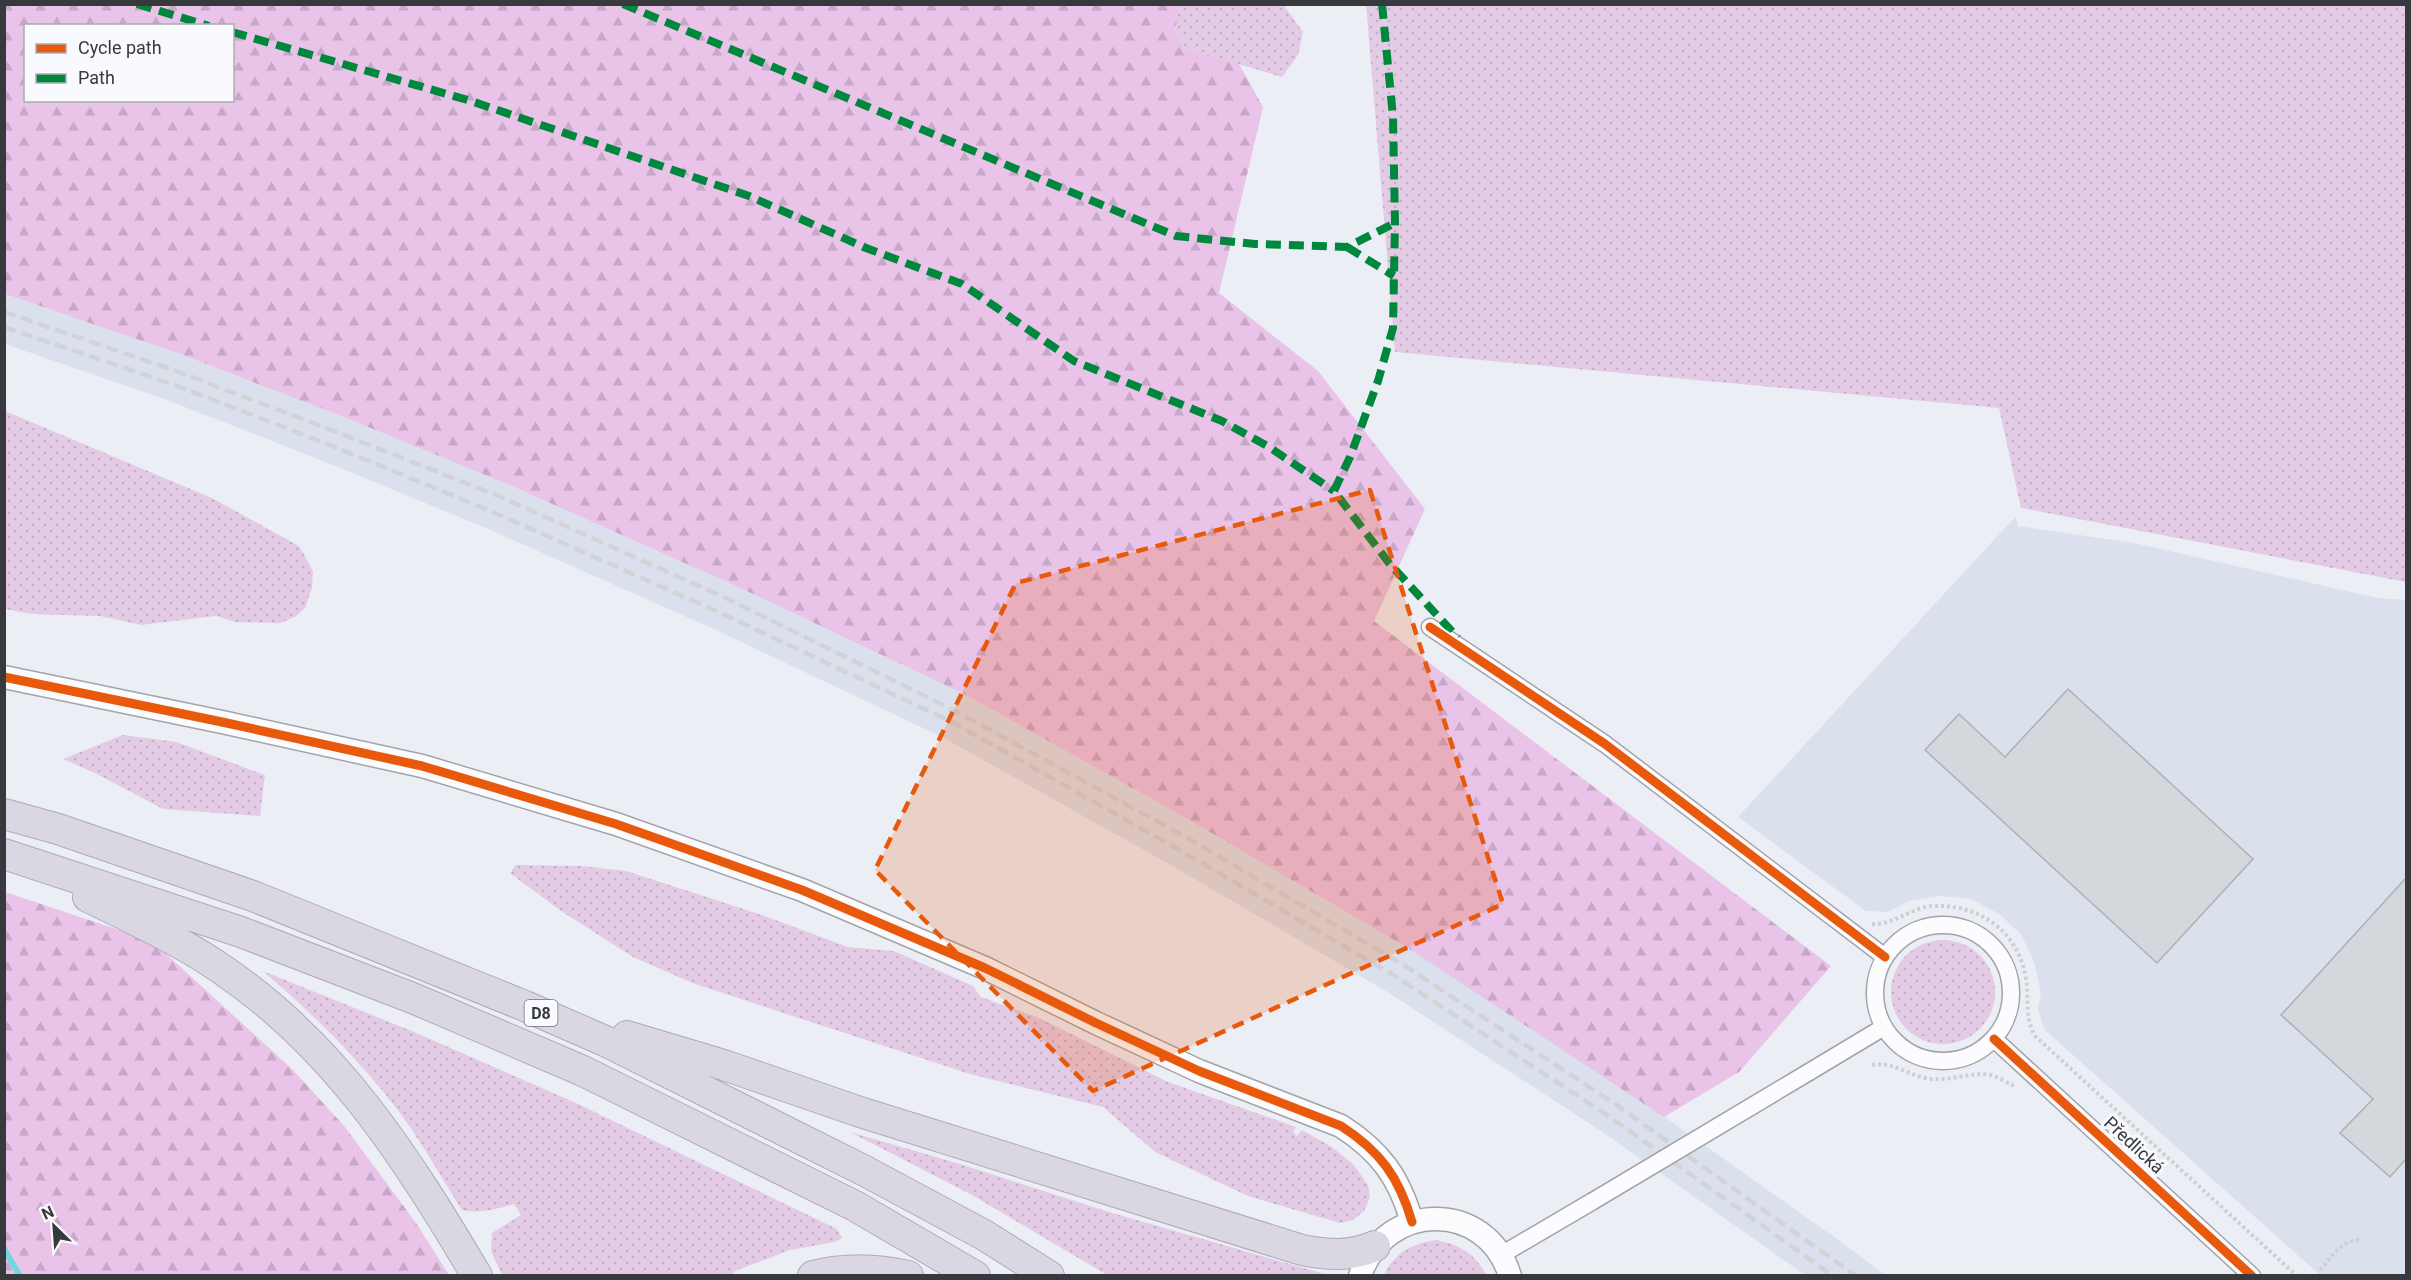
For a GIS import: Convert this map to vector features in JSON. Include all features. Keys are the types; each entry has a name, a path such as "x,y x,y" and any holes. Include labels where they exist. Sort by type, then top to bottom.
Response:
{"highway":[{"name":"D8","path":"4,814 58,829 253,896 525,1006 605,1041 865,1171 984,1235 1049,1275"},
{"name":"D8","path":"4,855 241,932 415,999 583,1071 855,1206 975,1275"},
{"path":"4,855 179,942 221,968 274,1008 308,1038 378,1121 411,1169 477,1275"},
{"path":"525,1006 724,1065 860,1112 1302,1250 1343,1255 1355,1254 1375,1246"},
{"path":"813,1275 857,1270 886,1271 908,1275"}],"street":[{"path":"1431,627 1605,744 1885,957"},
{"path":"4,677 422,766 615,824 802,890 984,968 1199,1071 1341,1126 1365,1143 1391,1170 1403,1194 1412,1222"},
{"path":"1950,925 1978,934 2000,955 2011,983 2008,1012 1994,1039 1971,1055 1958,1060 1929,1060 1903,1048 1884,1028 1877,1010 1876,980 1885,957 1906,936 1920,929 1950,925"},
{"path":"1360,1275 1375,1246 1392,1232 1412,1222 1429,1219 1446,1219 1462,1223 1484,1236 1506,1265 1593,1201 1884,1028"},
{"name":"Předlická","path":"1994,1039 2252,1275"}],"path":[{"path":"1868,924 1894,920 1932,906 1977,914 1995,923 2010,938 2018,951 2027,985 2029,1025 2036,1036 2297,1275"},
{"path":"1872,1065 1882,1063 1893,1065 1922,1078 1934,1080 1951,1080 1980,1074 1994,1076 2012,1085 2020,1083"},
{"path":"2320,1270 2344,1244 2352,1239 2362,1240"}],"highlighted area":[{"path":"1370,490 1503,904 1093,1091 875,870 1016,583"}],"shaded area":[{"path":"1283,4 1303,32 1298,55 1282,77 1185,48 1175,31 1180,5"},
{"path":"1366,5 2406,5 2406,582 2021,508 1999,408 1395,352"},
{"path":"5,294 183,355 505,483 736,586 966,695 1191,821 1411,950 1628,1091 1885,1275 1805,1275 1601,1131 1386,991 1167,863 944,738 716,630 486,528 167,400 5,344"},
{"path":"5,411 212,498 299,546 313,571 312,588 305,608 295,617 280,623 235,622 216,616 141,625 100,616 31,614 5,609"},
{"path":"2016,516 2018,526 2134,543 2378,598 2406,600 2406,1275 2320,1275 2044,1029 2038,1009 2041,994 2035,964 2021,934 1999,914 1971,899 1941,896 1909,901 1888,912 1866,911 1738,817"},
{"path":"123,735 176,742 265,775 260,816 163,809 63,759"},
{"path":"516,865 582,866 626,871 759,914 848,947 894,951 973,986 981,997 1039,1018 1168,1082 1296,1127 1293,1132 1297,1136 1302,1130 1332,1147 1354,1165 1368,1185 1370,1197 1364,1211 1353,1220 1340,1223 1248,1196 1155,1152 1103,1107 970,1074 695,984 633,957 561,911 510,873"},
{"path":"1943,940 1963,944 1980,955 1991,972 1995,992 1991,1012 1980,1029 1963,1040 1943,1044 1923,1040 1906,1029 1895,1012 1891,992 1895,972 1906,955 1923,944"},
{"path":"263,971 414,1032 576,1103 837,1229 842,1238 835,1242 790,1250 735,1271 731,1275 502,1275 491,1251 492,1233 521,1215 514,1204 482,1211 462,1210 403,1117 371,1077 337,1040"},
{"path":"850,1132 960,1164 1109,1212 1328,1275 1107,1275 972,1195"},
{"path":"1437,1240 1453,1245 1472,1256 1486,1275 1384,1275 1394,1260 1406,1250"}],"green space":[{"path":"5,4 1180,5 1175,31 1185,48 1239,64 1263,107 1219,293 1318,371 1425,509 1374,621 1831,966 1739,1072 1664,1117 1411,950 1191,821 966,695 736,586 505,483 183,355 5,294"},
{"path":"5,892 152,941 292,1069 345,1127 416,1223 449,1275 5,1276"}],"building":[{"path":"2068,689 2253,859 2157,963 1925,750 1959,714 2005,757"},
{"path":"2406,878 2406,1159 2390,1177 2340,1133 2373,1099 2281,1015"}],"waterway":[{"path":"4,1249 20,1276"}],"railway":[{"path":"4,312 179,372 501,497 728,599 959,713 1184,836 1402,964 1618,1106 1856,1276"},
{"path":"4,327 172,384 335,447 493,512 723,614 952,722 1176,848 1395,976 1610,1117 1833,1276"}],"marked path":[{"path":"137,4 202,24"},
{"path":"623,4 1176,236 1255,244 1347,247 1395,223"},
{"path":"1382,4 1393,117 1395,223 1393,328 1378,381 1350,457 1334,491 1389,563 1458,638"},
{"path":"234,33 471,101 749,196 866,248 962,284 1074,361 1222,421 1269,447 1334,491"},
{"path":"1347,247 1394,276"}],"cycle path":[{"path":"1430,627 1605,744 1885,957"},
{"path":"4,677 422,766 616,824 802,890 985,968 1199,1071 1341,1126 1367,1145 1386,1166 1401,1192 1412,1222"},
{"path":"1994,1039 2252,1276"}]}
